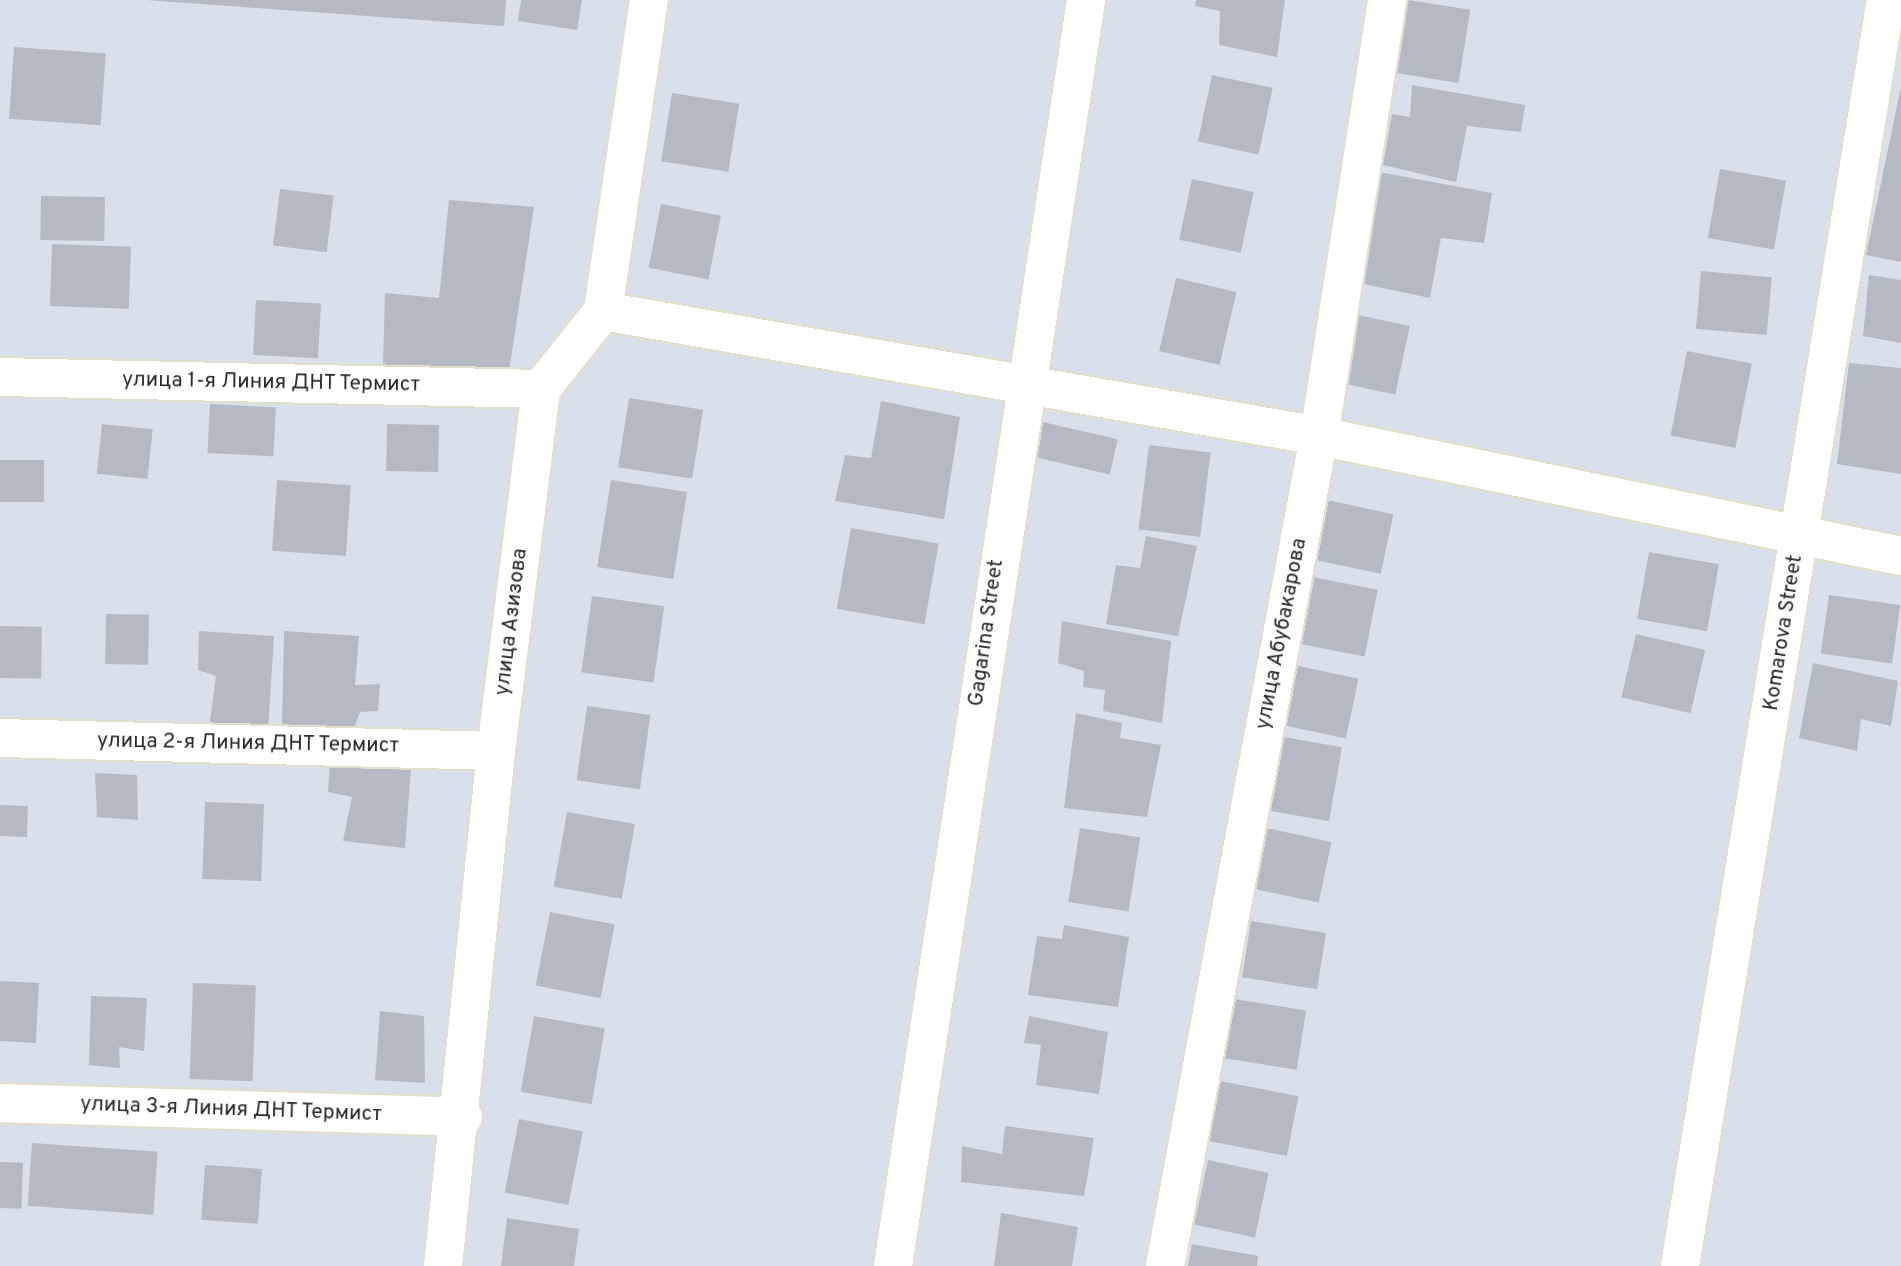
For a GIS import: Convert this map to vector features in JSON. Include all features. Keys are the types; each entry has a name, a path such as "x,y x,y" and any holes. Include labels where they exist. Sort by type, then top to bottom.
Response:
{"street":[{"path":"541,389 603,311 649,0"},
{"name":"Gagarina Street","path":"893,1266 1024,384 1086,0"},
{"name":"улица Абубакарова","path":"1165,1266 1319,436 1387,0"},
{"name":"Komarova Street","path":"1680,1266 1886,0"},
{"path":"603,311 1319,436 1901,556"},
{"name":"улица 1-я Линия ДНТ Термист","path":"0,377 541,389"},
{"name":"улица Азизова","path":"443,1266 463,1117 496,751 541,389"},
{"name":"улица 2-я Линия ДНТ Термист","path":"0,738 496,751"},
{"name":"улица 3-я Линия ДНТ Термист","path":"0,1103 463,1117"}],"building":[{"path":"146,0 506,0 504,26"},
{"path":"521,0 582,0 577,30 518,21"},
{"path":"1196,0 1285,0 1277,57 1219,45 1220,11 1195,6"},
{"path":"1408,0 1470,10 1459,83 1396,73"},
{"path":"14,47 106,53 101,125 9,119"},
{"path":"1212,75 1273,88 1259,154 1198,142"},
{"path":"1412,85 1525,105 1521,132 1467,126 1456,182 1383,165 1392,114 1410,117"},
{"path":"1901,87 1901,262 1866,255"},
{"path":"672,93 739,104 728,172 661,161"},
{"path":"1720,169 1786,181 1774,250 1708,238"},
{"path":"1379,172 1492,193 1484,243 1441,238 1430,298 1359,283"},
{"path":"1192,179 1254,192 1241,253 1179,240"},
{"path":"280,189 334,196 327,252 273,246"},
{"path":"41,196 105,197 104,241 40,240"},
{"path":"449,200 534,207 508,378 383,369 385,293 439,298"},
{"path":"661,204 721,216 708,279 649,268"},
{"path":"52,244 131,247 129,309 50,306"},
{"path":"1701,271 1772,277 1767,335 1696,329"},
{"path":"1869,275 1901,280 1901,343 1863,336"},
{"path":"1176,278 1236,292 1220,365 1159,351"},
{"path":"256,300 321,303 318,358 253,355"},
{"path":"1353,314 1410,326 1395,395 1338,382"},
{"path":"1687,351 1752,364 1735,448 1671,435"},
{"path":"1849,363 1901,368 1901,474 1837,464"},
{"path":"629,398 703,410 692,479 618,467"},
{"path":"881,401 960,417 944,519 835,501 845,455 871,458"},
{"path":"210,404 276,407 273,456 207,453"},
{"path":"1034,420 1118,439 1110,474 1026,455"},
{"path":"102,424 153,429 147,479 97,474"},
{"path":"387,424 439,425 438,472 386,471"},
{"path":"1149,445 1211,453 1200,537 1139,529"},
{"path":"0,460 44,460 44,502 0,502"},
{"path":"277,480 351,485 346,556 272,551"},
{"path":"611,480 687,492 673,579 597,567"},
{"path":"1322,499 1393,514 1381,574 1309,559"},
{"path":"851,528 939,543 924,624 837,609"},
{"path":"1146,536 1197,546 1178,636 1106,624 1116,565 1140,568"},
{"path":"1649,552 1719,564 1707,631 1637,619"},
{"path":"1307,576 1378,590 1365,656 1294,643"},
{"path":"1829,595 1900,605 1892,663 1821,653"},
{"path":"592,596 664,606 654,682 581,672"},
{"path":"106,614 149,615 148,665 105,664"},
{"path":"1062,621 1171,641 1162,723 1103,711 1105,690 1083,687 1084,671 1058,663"},
{"path":"0,626 42,627 41,679 0,678"},
{"path":"199,631 274,636 268,732 209,727 216,676 198,670"},
{"path":"284,631 359,636 355,685 380,684 378,711 360,712 351,736 282,727"},
{"path":"1636,634 1705,650 1691,713 1621,697"},
{"path":"1813,663 1898,681 1891,726 1861,719 1857,751 1799,738"},
{"path":"1294,665 1359,679 1346,738 1281,725"},
{"path":"587,706 650,715 640,789 577,780"},
{"path":"1076,713 1122,723 1120,738 1161,745 1147,817 1064,808"},
{"path":"1278,736 1342,747 1329,821 1265,810"},
{"path":"330,760 411,767 405,848 343,841 352,797 328,792"},
{"path":"95,773 137,775 138,820 97,817"},
{"path":"205,802 264,804 261,881 202,879"},
{"path":"0,805 28,806 27,837 0,836"},
{"path":"567,812 635,824 622,899 554,887"},
{"path":"1080,828 1140,838 1129,912 1068,902"},
{"path":"1266,828 1332,842 1319,903 1253,889"},
{"path":"550,912 615,925 600,998 536,986"},
{"path":"1251,921 1326,933 1317,989 1242,977"},
{"path":"1064,925 1129,937 1118,1007 1028,995 1037,936 1062,939"},
{"path":"0,981 39,983 36,1043 0,1041"},
{"path":"193,983 256,985 253,1081 190,1079"},
{"path":"91,996 147,998 144,1051 119,1047 120,1068 89,1065"},
{"path":"1234,999 1306,1010 1297,1070 1225,1058"},
{"path":"380,1011 424,1016 425,1083 375,1080"},
{"path":"534,1016 605,1029 592,1104 521,1092"},
{"path":"1029,1016 1108,1032 1099,1094 1036,1085 1041,1045 1024,1043"},
{"path":"1215,1080 1298,1096 1287,1156 1203,1140"},
{"path":"519,1119 583,1131 568,1205 505,1193"},
{"path":"1005,1126 1094,1138 1084,1196 961,1182 962,1146 1002,1154"},
{"path":"32,1143 158,1152 153,1215 28,1206"},
{"path":"1208,1160 1269,1173 1255,1237 1194,1225"},
{"path":"0,1162 23,1163 21,1209 0,1208"},
{"path":"205,1165 262,1169 258,1224 201,1220"},
{"path":"1001,1213 1078,1227 1072,1266 994,1266"},
{"path":"507,1218 579,1229 574,1266 501,1266"},
{"path":"1192,1244 1258,1256 1257,1266 1188,1266"}]}
